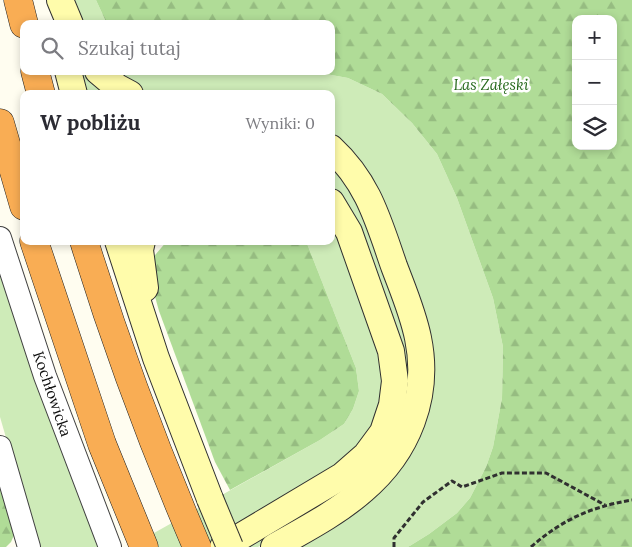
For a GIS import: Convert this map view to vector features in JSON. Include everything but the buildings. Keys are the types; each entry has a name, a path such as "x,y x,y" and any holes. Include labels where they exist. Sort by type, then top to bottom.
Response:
{"highway":[{"path":"18,0 23,20"},
{"path":"37,75 40,90"},
{"path":"0,123 20,192"},
{"path":"35,245 99,435 142,542"},
{"path":"85,245 118,346 197,547"}],"main road":[{"path":"50,0 55,20"},
{"path":"60,0 68,20"},
{"path":"69,75 73,90"},
{"path":"103,75 123,90"},
{"path":"274,547 336,510 363,490 382,472 404,443 416,410 420,388 421,365 412,314 371,202 360,180 346,161 335,151"},
{"path":"223,547 342,476 366,455 383,432 392,405 395,381 391,351 349,232 335,209"},
{"path":"119,245 156,358 230,547"},
{"path":"141,245 143,280 152,320 156,358"}],"street":[{"name":"Kochłowicka","path":"0,238 48,386 110,547"},
{"path":"0,446 29,547"}],"path":[{"path":"394,547 394,538 423,502 452,481 462,487 502,473 546,473 605,505"},
{"path":"531,547 565,522 587,510 632,500"}],"green space":[{"path":"71,0 96,0 105,20 78,20"},
{"name":"Las Załęski","path":"96,0 632,0 632,547 408,547 457,513 470,498 486,467 493,447 502,398 503,347 493,298 457,198 437,154 412,123 382,94 348,78 331,75 335,75 335,20 105,20"},
{"path":"78,75 92,75 109,90 82,90"},
{"path":"117,75 331,75 348,78 382,94 412,123 437,154 457,198 493,298 503,347 502,398 493,447 486,467 470,498 457,513 429,534 408,547 293,547 429,379 335,147 335,90 138,89"},
{"path":"335,163 351,182 366,210 408,335 413,362 412,378 409,399 401,427 388,451 352,489 330,505 258,547 248,547 334,497 359,477 380,454 395,428 403,397 400,355 386,310 347,211 335,193"},
{"path":"335,229 370,317 384,379 376,422 351,455 308,484 200,547 129,547 320,440 344,424 353,409 359,391 356,368 308,245 335,245"},
{"path":"164,245 308,245 356,368 359,391 353,409 344,424 320,440 230,490 215,462 159,311 154,293 150,261"},
{"path":"0,269 99,547 38,547 0,417"},
{"path":"0,474 15,533 11,542 6,547 0,547"}]}
